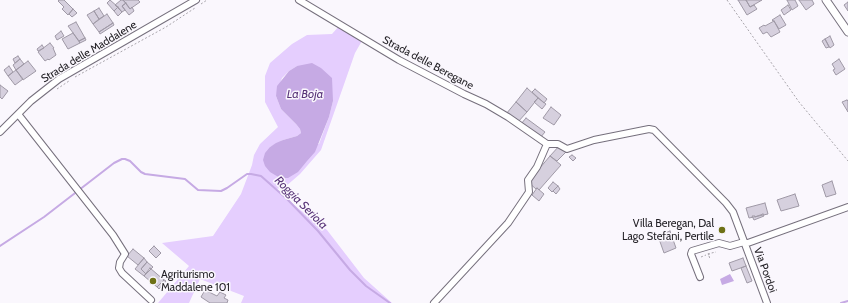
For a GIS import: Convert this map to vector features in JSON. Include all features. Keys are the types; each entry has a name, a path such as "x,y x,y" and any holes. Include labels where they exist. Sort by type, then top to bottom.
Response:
{"main road":[{"path":"826,0 848,32"}],"street":[{"name":"Strada delle Maddalene","path":"0,132 31,101 59,79 196,0"},
{"name":"Strada delle Beregane","path":"299,0 400,60 486,104 547,144 558,144 567,149 594,140 649,129 654,130 726,203 733,212 745,243"},
{"path":"18,114 113,235 125,254 120,262 119,268 122,273 151,300"},
{"path":"434,303 508,223 529,192 528,180 537,167 547,144"},
{"path":"700,277 691,254 692,251 719,243 730,246 745,243 848,207"},
{"name":"Via Pordoi","path":"745,243 767,303"}],"path":[{"path":"76,77 166,28 207,0"},
{"path":"727,0 799,102 848,161"},
{"path":"53,92 69,81"},
{"path":"701,257 716,252"},
{"path":"708,254 710,259"}],"shaded area":[{"path":"340,25 363,39 355,53 321,150 300,174 285,187 276,189 327,230 364,278 392,303 241,303 244,296 200,279 189,303 158,303 189,266 162,243 213,236 241,194 252,165 254,155 260,144 278,127 265,102 265,76 270,63 292,44 307,35 332,34","holes":["297,66 333,101 319,144 270,147 301,133 296,124 281,109 276,96 282,78 289,71"]}],"water":[{"name":"La Boja","path":"312,63 321,68 332,78 333,101 329,117 315,152 298,172 288,178 280,178 270,172 265,166 263,160 265,153 276,143 297,136 301,133 296,124 281,109 276,96 277,86 289,71 297,66"},
{"path":"730,274 734,281 722,285 720,279"}],"building":[{"path":"64,0 73,9 68,15 62,9 64,7 58,1"},
{"path":"110,0 118,7 114,11 107,3"},
{"path":"121,0 126,3 122,6 125,10 122,12 115,5"},
{"path":"123,0 138,0 140,2 130,9"},
{"path":"738,0 746,0 750,7 754,5 757,9 747,15"},
{"path":"746,0 762,0 750,7"},
{"path":"787,0 795,0 798,6 792,10"},
{"path":"799,0 812,0 814,4 806,10"},
{"path":"848,2 848,11 844,5"},
{"path":"126,3 130,9 132,7 134,11 129,15 122,6"},
{"path":"788,5 791,10 784,15 781,10"},
{"path":"118,7 122,12 118,16 114,11"},
{"path":"99,8 104,16 99,19 94,11"},
{"path":"73,9 77,13 72,17 69,14"},
{"path":"94,11 99,19 93,24 87,15"},
{"path":"107,14 113,23 99,32 93,24"},
{"path":"780,15 786,25 779,29 772,20"},
{"path":"774,21 780,32 771,37 767,32 763,34 759,28"},
{"path":"76,22 85,38 79,41 68,26"},
{"path":"113,23 114,25 100,34 99,32"},
{"path":"61,31 64,36 57,40 55,36"},
{"path":"73,33 80,43 68,49 62,39"},
{"path":"830,36 834,45 830,48 825,39"},
{"path":"85,38 86,40 80,43 79,41"},
{"path":"825,39 829,47 826,48 822,41"},
{"path":"50,43 54,48 56,55 45,61 38,52"},
{"path":"42,45 44,48 38,51 37,49"},
{"path":"18,56 20,59 15,63 13,59"},
{"path":"20,59 24,64 16,70 13,65"},
{"path":"839,59 845,69 836,75 832,64"},
{"path":"28,61 36,71 23,80 16,70"},
{"path":"9,66 13,72 8,76 4,70"},
{"path":"16,70 23,79 15,85 8,76"},
{"path":"0,85 8,91 2,99 0,97"},
{"path":"527,88 538,98 527,112 516,102"},
{"path":"535,89 547,99 544,103 532,92"},
{"path":"538,98 546,104 542,109 534,102"},
{"path":"848,101 848,112 842,102"},
{"path":"516,102 527,112 517,123 506,114"},
{"path":"551,107 561,115 554,125 543,118"},
{"path":"526,118 545,132 540,138 521,124"},
{"path":"560,145 567,151 557,161 550,156"},
{"path":"572,155 576,158 573,161 569,157"},
{"path":"550,156 561,165 539,190 537,188 536,189 528,182"},
{"path":"832,181 836,194 826,197 822,185"},
{"path":"553,182 558,186 552,192 548,188"},
{"path":"558,186 560,189 556,194 553,191"},
{"path":"537,188 544,194 539,201 532,195"},
{"path":"795,194 799,206 781,211 777,200"},
{"path":"765,203 768,214 749,218 746,208"},
{"path":"763,214 764,216 754,220 752,216 755,217"},
{"path":"670,231 676,248 664,253 658,236"},
{"path":"154,246 161,253 156,258 149,251"},
{"path":"133,249 144,258 138,265 127,256"},
{"path":"144,258 147,262 141,269 146,274 144,276 135,269"},
{"path":"743,258 746,266 732,271 729,263"},
{"path":"147,262 153,267 146,274 141,269"},
{"path":"746,266 752,281 747,283 741,268"},
{"path":"150,268 164,280 157,287 144,276"},
{"path":"164,280 166,281 159,289 157,287"},
{"path":"205,290 217,296 220,292 226,295 224,298 228,300 227,303 210,303 201,297"}],"waterway":[{"name":"Roggia Seriola","path":"0,246 44,217 114,163 122,159 130,161 145,174 185,179 198,190 221,191 247,174 251,174 261,176 287,199 318,231 350,270 366,286 390,303"},
{"name":"Roggia Seriola","path":"841,303 848,301"}],"place":[{"name":"Villa Beregan, Dal Lago Stefani, Pertile","path":"722,230"},
{"name":"Agriturismo Maddalene 101","path":"153,281"}]}
